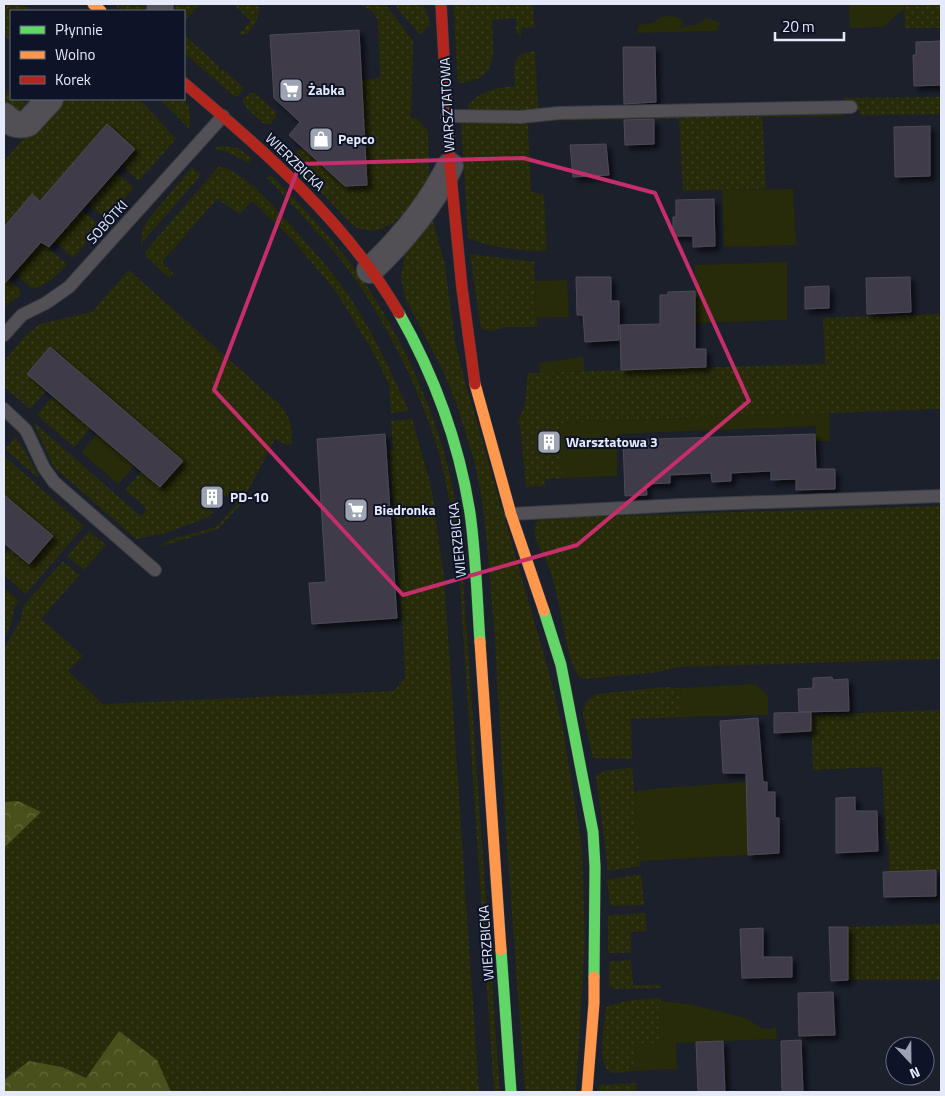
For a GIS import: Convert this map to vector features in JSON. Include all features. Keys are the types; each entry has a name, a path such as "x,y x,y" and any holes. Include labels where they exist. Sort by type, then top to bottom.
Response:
{"street":[{"name":"WARSZTATOWA","path":"370,270 381,260 431,200 450,166 441,4"},
{"name":"WIERZBICKA","path":"185,84 298,184 348,239 403,323 429,374 452,438 467,497 475,567 511,1092"},
{"path":"4,116 12,124 28,124 49,100"},
{"path":"450,166 462,288 474,379 511,514 561,665 593,832 596,867 594,1003 587,1092"}],"lane":[{"path":"447,116 520,117 559,113 851,107"},
{"name":"SOBÓTKI","path":"4,335 22,315 46,303 69,286 222,116"},
{"path":"4,408 26,430 44,468 54,482 155,570"},
{"path":"511,514 680,505 941,496"}],"highlighted area":[{"path":"523,158 655,193 749,401 577,545 403,595 214,390 300,164"}],"green space":[{"path":"4,4 22,4 30,10 10,10 10,40 4,35"},
{"path":"113,4 145,4 146,10 121,10"},
{"path":"176,4 200,4 185,20 185,10 174,10"},
{"path":"233,4 258,4 256,21 252,29 245,35 239,34 251,21"},
{"path":"359,4 385,4 413,41 411,118 418,119 428,131 429,182 422,195 393,223 382,229 371,231 357,228 350,223 290,159 302,146 345,186 367,185 362,80 380,78 378,20 372,11"},
{"path":"394,4 424,4 430,24 420,35"},
{"path":"453,4 533,4 534,27 521,28 521,37 516,33 516,18 492,20 493,54 491,63 481,77 472,81 458,83"},
{"path":"849,4 904,4 905,8 883,27 850,28"},
{"path":"904,4 941,4 941,28 905,28"},
{"path":"668,16 683,21 684,23 679,27 696,25 706,18 721,23 716,31 636,33 639,25 653,23 661,17"},
{"path":"185,36 219,66 220,70 223,69 244,88 239,96 234,96 185,54"},
{"path":"535,51 538,111 472,111 469,109 468,105 484,93 515,86 514,67 518,58 527,52"},
{"path":"9,90 10,100 20,100 24,103 28,100 37,100 23,116 4,110 4,95"},
{"path":"250,93 255,93 276,112 276,117 270,124 264,124 244,105 243,100"},
{"path":"941,97 941,114 861,115 857,108 842,98"},
{"path":"57,100 138,100 145,105 176,139 139,181 121,165 135,149 106,125 40,201 32,194 4,227 4,161"},
{"path":"161,100 185,100 190,113 189,129"},
{"path":"840,112 845,116 762,117 766,189 683,191 679,119 539,121 528,124 531,192 544,194 547,251 507,248 468,238 461,121"},
{"path":"222,146 238,148 252,158 248,163 227,152 212,149"},
{"path":"219,166 239,175 256,188 335,276 366,324 409,411 391,413 389,384 374,354 337,293 292,239 252,201 240,214 217,199 162,262 173,273 171,277 167,276 146,256 145,252"},
{"path":"192,167 201,175 141,244 143,228 147,221"},
{"path":"116,172 134,188 106,219 88,204"},
{"path":"271,175 340,250 376,300 416,375 432,415 447,462 458,511 500,1092 494,1092 457,542 441,461 425,412 407,369 374,308 336,254 267,178"},
{"path":"793,189 796,245 724,247 722,190"},
{"path":"82,210 101,226 73,258 54,241 61,219 69,226"},
{"path":"431,214 445,265 455,341 464,378 549,672 563,729 582,847 585,938 576,1092 525,1092 505,817 495,641 482,500 474,460 455,400 443,371 405,298 401,276 406,250"},
{"path":"41,242 67,264 52,279 33,289 14,272"},
{"path":"470,254 534,262 537,327 507,327 491,331 481,329"},
{"path":"787,262 787,320 695,323 695,265"},
{"path":"129,270 279,404 287,414 291,427 292,444 287,445 275,439 241,504 218,529 159,547 169,540 216,527 237,504 226,495 224,497 211,485 199,498 213,512 209,517 166,533 136,539 54,467 34,425 35,423 140,516 146,512 144,506 125,490 142,471 182,460 50,347 47,390 30,409 4,387 4,361 27,334 40,324 92,312"},
{"path":"8,279 20,290 20,296 4,308 4,285"},
{"path":"567,280 569,317 536,318 535,281"},
{"path":"941,314 941,409 559,423 563,478 545,479 545,486 526,487 520,424 517,424 525,404 528,373 825,364 823,318"},
{"path":"583,357 585,371 540,373 539,363"},
{"path":"53,396 91,428 74,447 37,415"},
{"path":"829,413 830,441 815,441 816,426 617,434 617,476 563,478 559,423"},
{"path":"412,419 431,486 444,577 479,1092 4,1092 4,648 20,622 24,605 63,561 79,575 41,619 83,656 68,671 103,704 394,691 405,678 389,450 393,450 391,421"},
{"path":"98,433 135,465 118,484 81,452"},
{"path":"15,437 39,476 37,477 5,449"},
{"path":"4,456 84,526 26,594 4,575 4,555 10,548 52,536 4,495"},
{"path":"941,506 941,659 678,667 658,672 585,679 579,677 571,659 553,580 534,533 537,521 544,518"},
{"path":"89,531 106,545 84,570 67,556"},
{"path":"4,588 19,601 15,606 10,628 4,638"},
{"path":"755,684 768,696 768,715 682,717 680,688"},
{"path":"663,687 680,688 682,717 631,719 632,759 593,758 583,715 588,699 598,694"},
{"path":"941,710 941,870 889,872 889,843 886,843 882,767 813,770 811,715"},
{"path":"632,768 641,866 608,871 596,775 607,770"},
{"path":"746,782 748,855 640,861 634,792 650,789"},
{"path":"18,801 41,812 4,848 4,802"},
{"path":"641,874 644,905 610,905 607,880"},
{"path":"645,913 647,931 631,932 631,953 609,953 608,916"},
{"path":"941,924 941,980 848,980 848,927"},
{"path":"631,960 633,985 661,985 661,988 615,989 609,985 609,962"},
{"path":"661,998 661,1044 635,1044 635,1071 620,1073 611,1072 606,1069 603,1053 603,1032 606,1007 626,1001"},
{"path":"661,1001 689,1004 746,1018 763,1029 776,1027 777,1039 676,1043 677,1069 635,1071 635,1044 661,1043"},
{"path":"119,1031 157,1060 171,1092 4,1092 4,1080 29,1061 62,1067 86,1078"},
{"path":"636,1083 636,1092 598,1092 599,1085"}],"building":[{"path":"359,30 367,185 345,186 289,135 300,122 274,98 270,35"},
{"path":"941,41 941,85 914,86 913,55 916,55 916,42"},
{"path":"623,47 655,47 656,102 624,104"},
{"path":"654,119 654,144 625,145 624,120"},
{"path":"107,124 135,149 49,247 41,242 4,284 4,227 32,194 40,201"},
{"path":"930,126 930,176 895,177 894,127"},
{"path":"606,144 609,175 573,177 570,145"},
{"path":"714,199 715,246 693,247 693,236 673,236 673,217 676,217 676,200"},
{"path":"576,277 611,277 611,301 619,301 619,340 585,342 583,315 577,315"},
{"path":"910,277 911,312 867,314 866,278"},
{"path":"829,286 829,308 805,309 805,287"},
{"path":"695,291 695,349 706,349 706,367 621,370 620,325 660,324 660,295 668,295 668,292"},
{"path":"50,347 183,461 160,487 27,374"},
{"name":"Biedronka","path":"385,434 397,618 312,624 309,583 326,582 317,439"},
{"path":"815,434 816,469 835,469 835,489 796,490 796,479 771,480 771,471 731,473 731,481 712,482 711,473 670,475 670,483 646,484 647,495 625,496 623,440"},
{"path":"4,495 53,536 29,564 4,543"},
{"path":"832,677 833,680 848,679 849,711 799,712 798,689 813,688 813,678"},
{"path":"811,712 811,731 774,733 774,713"},
{"path":"758,718 763,782 767,782 767,792 775,792 775,818 779,818 779,853 748,855 746,773 723,773 720,721"},
{"path":"855,797 855,811 877,811 878,851 836,853 836,798"},
{"path":"936,870 936,896 884,897 883,872"},
{"path":"829,927 848,927 848,980 831,981"},
{"path":"763,928 763,957 792,957 792,977 742,978 740,929"},
{"path":"833,992 835,1035 799,1036 798,993"},
{"path":"801,1040 803,1092 782,1092 781,1041"},
{"path":"723,1041 725,1092 698,1092 696,1042"}],"traffic: fast":[{"path":"399,313 434,385 459,461 472,529 480,642"},
{"path":"544,611 561,665 593,832 595,867 594,977"},
{"path":"501,950 511,1092"}],"traffic: slow":[{"path":"93,4 100,10"},
{"path":"475,384 511,514 544,611"},
{"path":"480,642 501,950"},
{"path":"587,1092 594,1003 594,977"}],"traffic: jam":[{"path":"441,4 450,166 462,288 475,384"},
{"path":"185,84 302,189 354,248 378,279 399,313"}],"place":[{"name":"Żabka","path":"291,90"},
{"name":"Pepco","path":"321,139"},
{"name":"Warsztatowa 3","path":"549,442"},
{"name":"PD-10","path":"212,497"},
{"name":"Biedronka","path":"356,510"}]}
